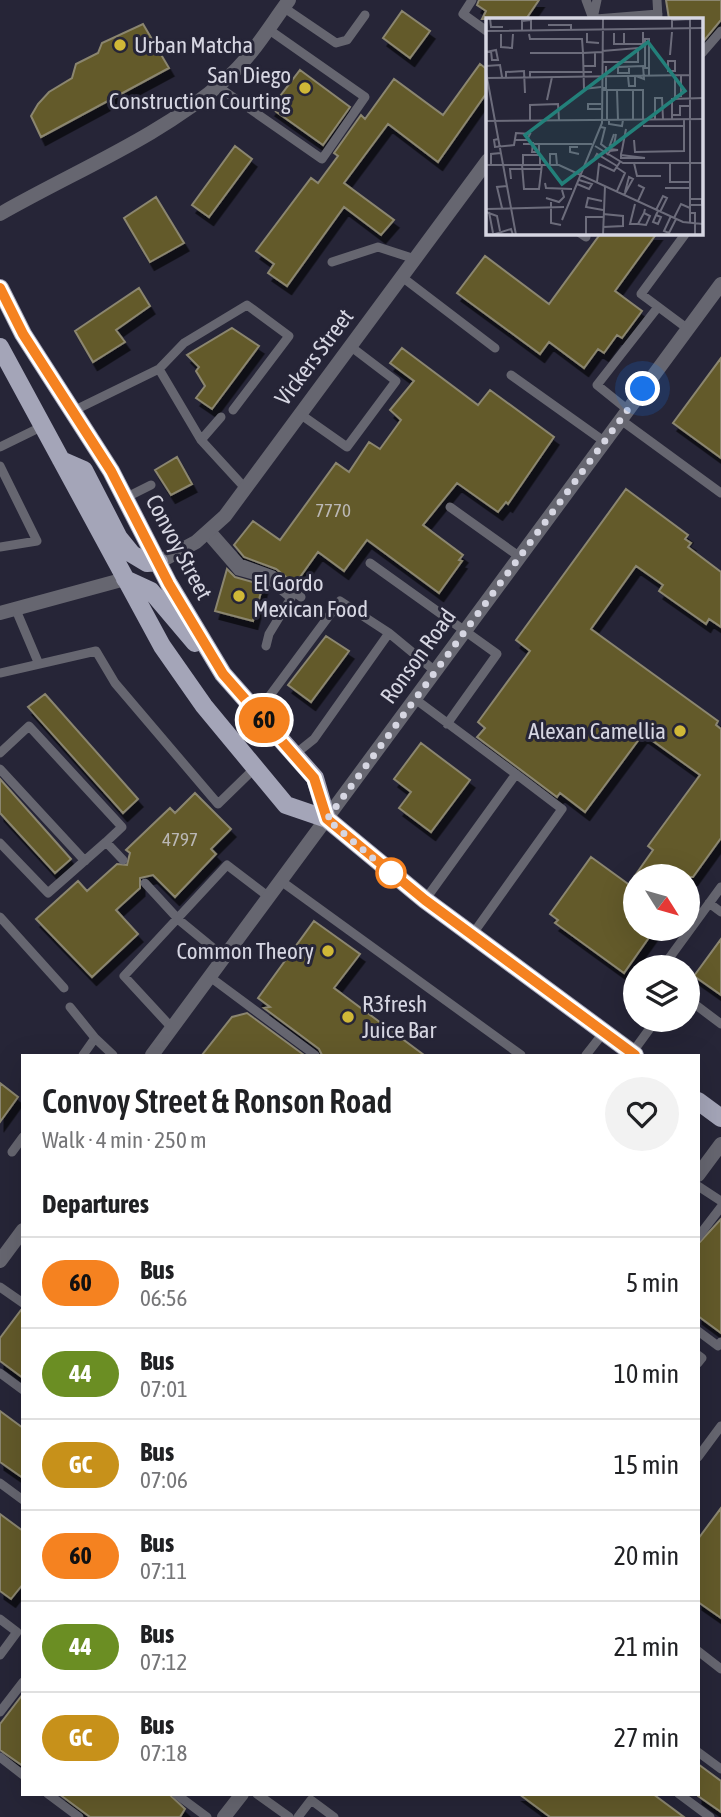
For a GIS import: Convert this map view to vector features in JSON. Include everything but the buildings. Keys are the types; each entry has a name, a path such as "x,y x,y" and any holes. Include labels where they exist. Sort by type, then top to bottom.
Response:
{"main road":[{"name":"Convoy Street","path":"0,288 23,334 125,498 169,584 223,674 314,778 327,819"},
{"path":"0,347 125,579 184,680 286,805 327,819 425,900 604,1032 626,1052"},
{"path":"61,460 84,470 119,538 132,554 147,563 159,562"},
{"path":"125,579 151,591 223,674"},
{"path":"700,1102 721,1118"}],"street":[{"path":"0,214 182,114 217,86 251,52 286,4"},
{"name":"Vickers Street","path":"159,562 209,532 245,488 486,165"},
{"name":"Ronson Road","path":"158,1053 172,1028 721,284"},
{"path":"0,614 125,579"},
{"path":"700,1172 721,1144"},
{"path":"0,1261 21,1233"},
{"path":"225,1817 241,1796"}],"lane":[{"path":"472,0 463,13 486,30"},
{"path":"586,0 594,18"},
{"path":"594,18 597,0"},
{"path":"615,18 658,16 657,0"},
{"path":"286,4 336,43 346,40 365,15"},
{"path":"217,86 322,159 365,97 268,29"},
{"path":"704,51 721,31"},
{"path":"685,234 641,294 688,329"},
{"path":"331,262 378,247 415,259"},
{"path":"402,277 495,348"},
{"path":"73,411 159,369 184,343 247,305 289,336 233,410"},
{"path":"658,307 597,385 625,415 721,493"},
{"path":"300,414 347,447 388,392 396,381 350,346"},
{"path":"159,369 201,440 245,488"},
{"path":"512,375 605,442"},
{"path":"201,440 221,417"},
{"path":"0,447 43,426"},
{"path":"0,466 37,541 0,547"},
{"path":"125,498 151,485"},
{"path":"450,507 520,557"},
{"path":"209,532 240,563 273,575 301,597"},
{"path":"209,532 238,571 268,579 291,598 269,634 266,646"},
{"path":"370,563 497,654 447,724"},
{"path":"257,713 340,601 435,671"},
{"path":"16,610 38,662"},
{"path":"294,755 314,739 388,634"},
{"path":"0,673 38,662 96,651 115,683 218,804 255,768"},
{"path":"415,699 562,809 472,935"},
{"path":"0,753 29,726 122,827 48,893 0,843"},
{"path":"0,769 85,861"},
{"path":"425,900 516,774"},
{"path":"106,842 123,859"},
{"path":"172,1028 124,975 179,920 227,865 269,897"},
{"path":"281,881 520,1054"},
{"path":"145,883 179,920 224,957"},
{"path":"671,955 721,887"},
{"path":"709,903 721,912"},
{"path":"0,917 64,988"},
{"path":"210,977 314,1054"},
{"path":"69,1007 112,1054"},
{"path":"700,1008 721,1024"},
{"path":"587,1054 604,1032"},
{"path":"626,1052 645,1032"},
{"path":"84,1054 95,1038"},
{"path":"12,1152 21,1140"},
{"path":"700,1188 721,1204 700,1234"},
{"path":"0,1287 21,1302"},
{"path":"700,1332 718,1346 721,1342"},
{"path":"0,1373 21,1389"},
{"path":"700,1454 721,1426"},
{"path":"0,1483 21,1499"},
{"path":"0,1619 17,1632 0,1655"},
{"path":"700,1653 721,1669"},
{"path":"0,1712 21,1685"},
{"path":"700,1753 721,1769"},
{"path":"0,1758 21,1774"},
{"path":"51,1796 79,1817"},
{"path":"179,1796 208,1817"},
{"path":"260,1796 289,1817"},
{"path":"682,1796 710,1817"},
{"path":"298,1817 311,1800 334,1817"}],"bus line":[{"name":"60","path":"0,288 23,334 111,471 169,584 223,674 314,778 327,819 396,878 634,1054"}],"place":[{"name":"Urban Matcha","path":"120,45"},
{"name":"San Diego Construction Courting","path":"305,88"},
{"name":"El Gordo Mexican Food","path":"239,596"},
{"name":"Alexan Camellia","path":"680,731"},
{"name":"Common Theory","path":"328,951"},
{"name":"R3fresh Juice Bar","path":"348,1017"}],"route":[{"path":"391,873 396,878 327,819 643,389"}]}
